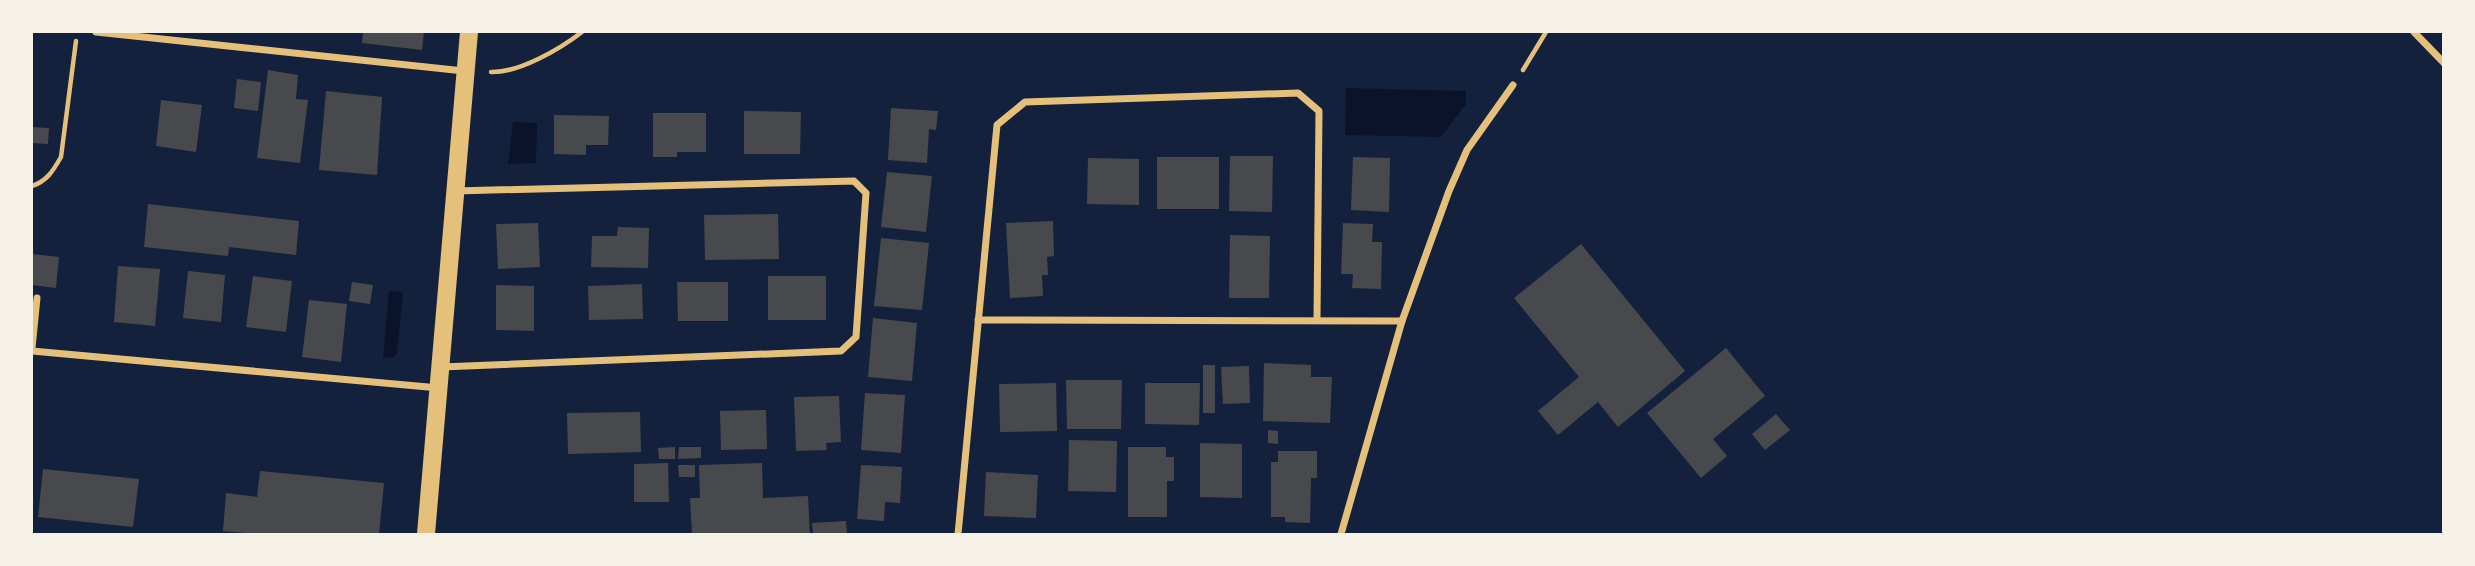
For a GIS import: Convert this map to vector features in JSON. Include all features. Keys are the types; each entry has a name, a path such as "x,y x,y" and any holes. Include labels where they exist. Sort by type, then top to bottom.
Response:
{"main road":[{"path":"426,534 469,32"}],"street":[{"path":"96,32 466,71"},
{"path":"2414,32 2444,63"},
{"path":"1341,534 1402,321 1449,191 1467,150 1513,85"},
{"path":"958,534 997,125 1025,102 1298,93 1320,111 1317,319"},
{"path":"440,367 841,351 856,337 866,193 853,181 455,191"},
{"path":"37,298 32,349 439,388"},
{"path":"978,320 1402,321"}],"path":[{"path":"32,186 53,172 61,157 77,32"},
{"path":"466,71 500,73 524,66 582,32"},
{"path":"1513,85 1546,32"}],"water":[{"path":"1346,88 1466,91 1466,104 1441,137 1345,135"},
{"path":"513,122 537,123 536,163 508,164"},
{"path":"389,291 403,292 397,354 392,358 383,357"}],"building":[{"path":"363,32 424,32 422,50 362,43"},
{"path":"268,70 298,75 296,99 308,100 300,163 257,158"},
{"path":"237,79 261,82 258,111 234,108"},
{"path":"326,91 382,97 377,175 319,170"},
{"path":"161,100 202,105 196,152 156,146"},
{"path":"891,108 938,111 936,130 929,129 927,163 888,160"},
{"path":"744,111 801,112 800,154 744,154"},
{"path":"653,113 706,113 706,152 677,152 677,157 653,157"},
{"path":"554,115 609,116 608,145 586,145 586,155 554,154"},
{"path":"32,127 49,128 48,144 32,143"},
{"path":"1230,156 1273,156 1272,212 1229,211"},
{"path":"1157,157 1219,157 1219,209 1157,209"},
{"path":"1353,157 1390,158 1389,212 1351,210"},
{"path":"1088,158 1139,159 1139,205 1087,204"},
{"path":"887,172 932,176 926,232 881,227"},
{"path":"148,204 299,221 296,255 229,247 228,256 144,247"},
{"path":"778,214 779,259 705,260 704,215"},
{"path":"1053,221 1054,256 1047,257 1048,275 1042,275 1043,296 1010,298 1006,223"},
{"path":"538,223 540,267 498,269 496,224"},
{"path":"1343,223 1373,224 1372,242 1382,242 1381,289 1352,288 1353,274 1341,274"},
{"path":"618,227 649,228 648,268 591,267 592,236 617,236"},
{"path":"1230,235 1270,236 1269,298 1229,298"},
{"path":"881,238 929,243 922,310 874,306"},
{"path":"1581,244 1685,371 1618,427 1598,402 1558,435 1538,411 1579,377 1514,298"},
{"path":"32,254 59,257 56,288 32,285"},
{"path":"118,266 160,269 155,326 114,322"},
{"path":"188,271 225,275 221,322 183,318"},
{"path":"253,276 292,281 286,332 246,327"},
{"path":"768,276 826,276 826,320 768,320"},
{"path":"352,282 373,285 370,304 349,301"},
{"path":"677,282 728,282 728,321 678,321"},
{"path":"642,284 643,319 589,320 588,286"},
{"path":"496,285 534,286 534,331 496,330"},
{"path":"309,300 347,304 341,362 302,357"},
{"path":"873,318 917,323 912,381 868,377"},
{"path":"1726,348 1765,396 1713,439 1727,456 1701,478 1647,413"},
{"path":"1264,363 1311,365 1311,377 1332,377 1330,423 1263,421"},
{"path":"1203,365 1215,365 1215,413 1203,413"},
{"path":"1249,366 1250,403 1223,404 1221,367"},
{"path":"1066,380 1122,380 1121,429 1067,429"},
{"path":"1056,383 1057,431 1000,432 999,384"},
{"path":"1145,383 1200,383 1199,425 1145,424"},
{"path":"865,393 905,395 901,453 861,450"},
{"path":"839,396 841,442 826,443 827,450 796,451 794,397"},
{"path":"766,410 767,449 721,450 720,411"},
{"path":"640,412 641,452 568,454 567,413"},
{"path":"1776,414 1790,430 1765,450 1752,434"},
{"path":"1268,430 1278,431 1278,444 1268,443"},
{"path":"1069,440 1117,441 1116,492 1068,491"},
{"path":"1200,443 1242,444 1242,498 1200,497"},
{"path":"675,447 675,459 659,459 658,448"},
{"path":"679,447 701,447 701,458 678,459"},
{"path":"1128,447 1166,447 1166,457 1174,457 1174,481 1167,481 1167,517 1128,517"},
{"path":"1278,451 1317,451 1317,478 1311,478 1310,523 1285,522 1285,517 1271,517 1271,462 1278,462"},
{"path":"668,463 669,502 634,502 634,464"},
{"path":"762,463 763,498 808,496 810,534 692,534 690,498 700,498 699,465"},
{"path":"678,465 695,465 695,477 679,477"},
{"path":"861,465 902,467 900,503 885,502 884,521 857,519"},
{"path":"43,469 139,479 133,527 38,517"},
{"path":"260,471 384,483 379,534 257,534 223,531 226,493 257,497"},
{"path":"986,472 1038,475 1036,518 984,516"},
{"path":"846,521 847,534 813,534 812,523"}]}
